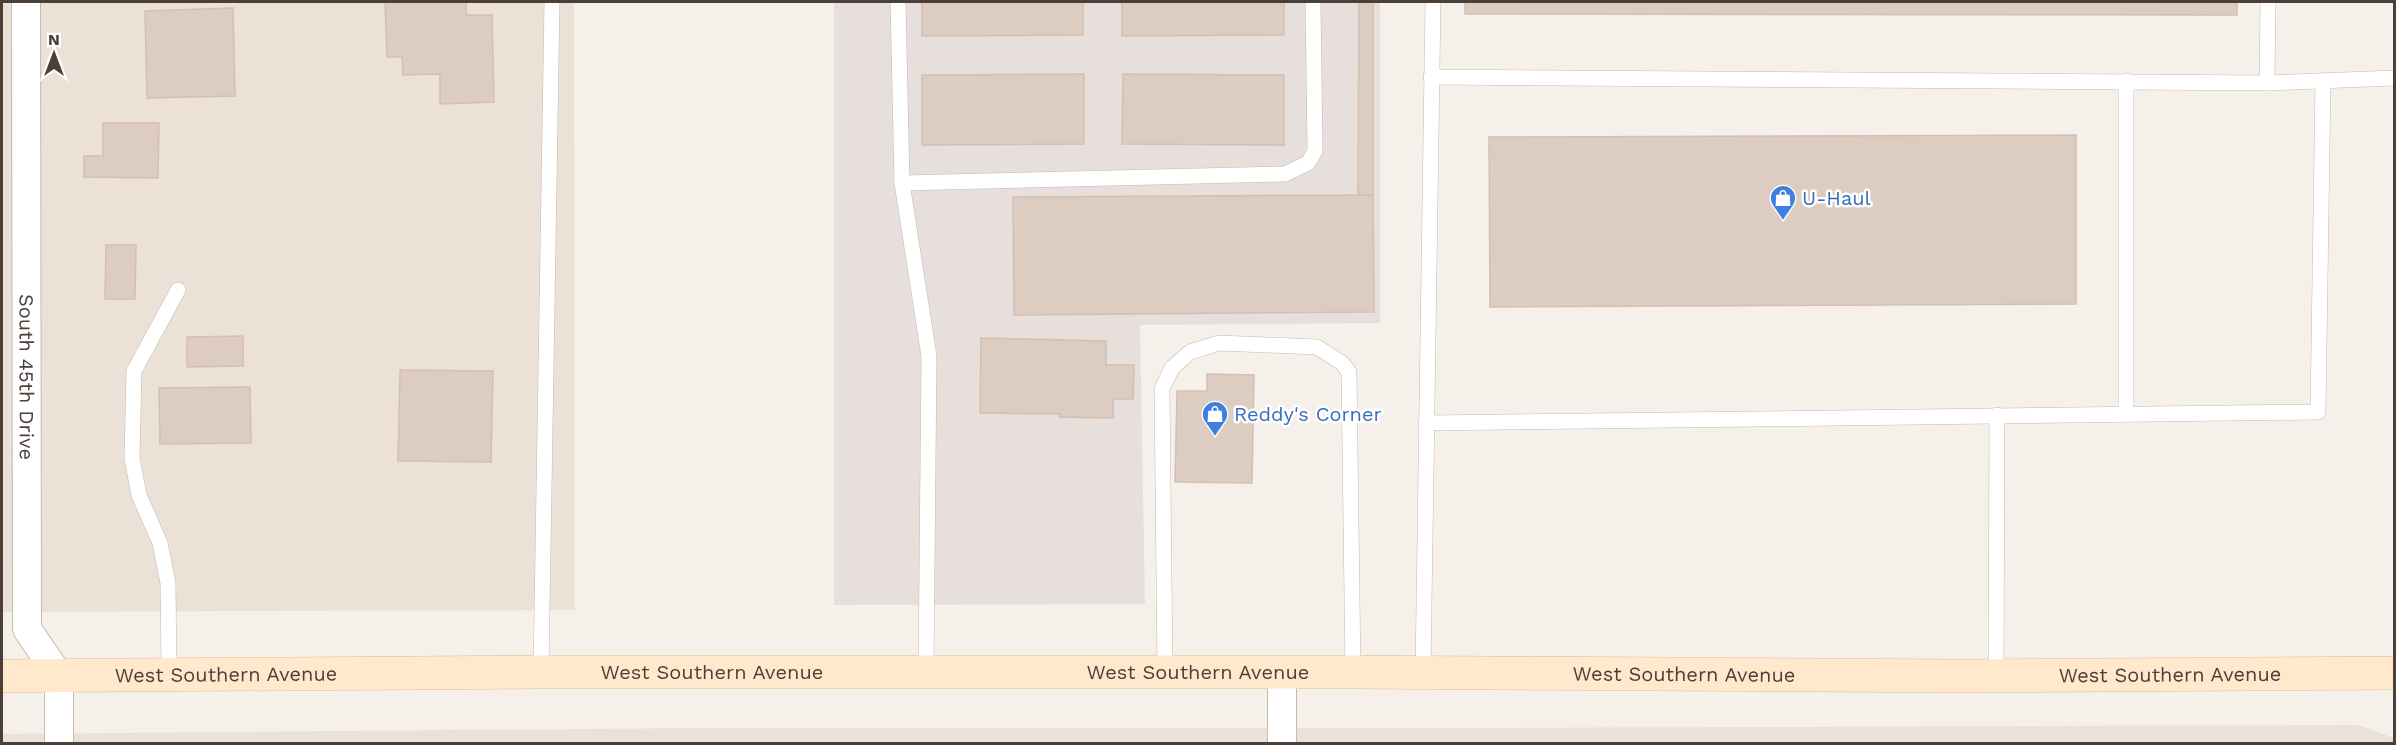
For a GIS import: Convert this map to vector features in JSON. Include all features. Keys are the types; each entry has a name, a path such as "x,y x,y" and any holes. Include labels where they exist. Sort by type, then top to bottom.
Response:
{"main road":[{"name":"West Southern Avenue","path":"2,676 542,672 1996,675 2394,673"}],"street":[{"name":"South 45th Drive","path":"26,2 27,629 59,676"},
{"path":"1282,672 1282,744"},
{"path":"59,676 59,744"}],"lane":[{"path":"542,672 552,2"},
{"path":"898,2 902,183 929,356 926,672"},
{"path":"902,183 1285,174 1308,163 1315,151 1313,2"},
{"path":"1423,673 1432,2"},
{"path":"2267,82 2268,2"},
{"path":"1431,77 2267,82 2394,78"},
{"path":"2126,81 2126,413"},
{"path":"1426,423 2318,412 2323,81"},
{"path":"169,674 168,583 160,543 138,495 132,458 134,371 178,290"},
{"path":"1165,672 1162,389 1172,368 1190,352 1219,342 1317,347 1342,363 1349,372 1353,672"},
{"path":"1996,675 1997,415"}],"shaded area":[{"path":"2,2 574,2 575,610 2,612"},
{"path":"834,2 1380,2 1380,323 1140,325 1145,604 834,605"},
{"path":"2358,725 2394,738 2394,744 2,744 2,734 696,728"}],"building":[{"path":"385,2 466,2 466,15 492,15 494,102 440,104 440,74 403,75 402,57 387,57"},
{"path":"922,2 1083,2 1083,35 922,36"},
{"path":"1122,2 1284,2 1284,35 1122,36"},
{"path":"1359,2 1373,2 1373,195 1358,195"},
{"path":"1465,2 2237,2 2237,15 1465,14"},
{"path":"233,8 235,96 147,98 145,11"},
{"path":"1084,74 1084,144 922,145 922,75"},
{"path":"1123,74 1284,75 1284,145 1122,144"},
{"path":"103,123 159,123 158,178 84,177 84,156 103,156"},
{"name":"U-Haul","path":"2076,135 2076,304 1490,307 1489,137"},
{"path":"1373,195 1374,312 1014,315 1013,197"},
{"path":"106,245 136,245 135,299 105,299"},
{"path":"243,336 243,366 187,367 187,337"},
{"path":"981,338 1106,341 1106,365 1134,365 1133,399 1113,399 1113,418 1060,417 1060,414 980,413"},
{"path":"400,370 493,371 491,462 398,461"},
{"name":"Reddy's Corner","path":"1207,374 1254,375 1252,483 1175,482 1177,391 1207,391"},
{"path":"250,387 251,443 160,444 159,388"}],"place":[{"name":"U-Haul","path":"1783,221"},
{"name":"Reddy's Corner","path":"1215,437"}]}
